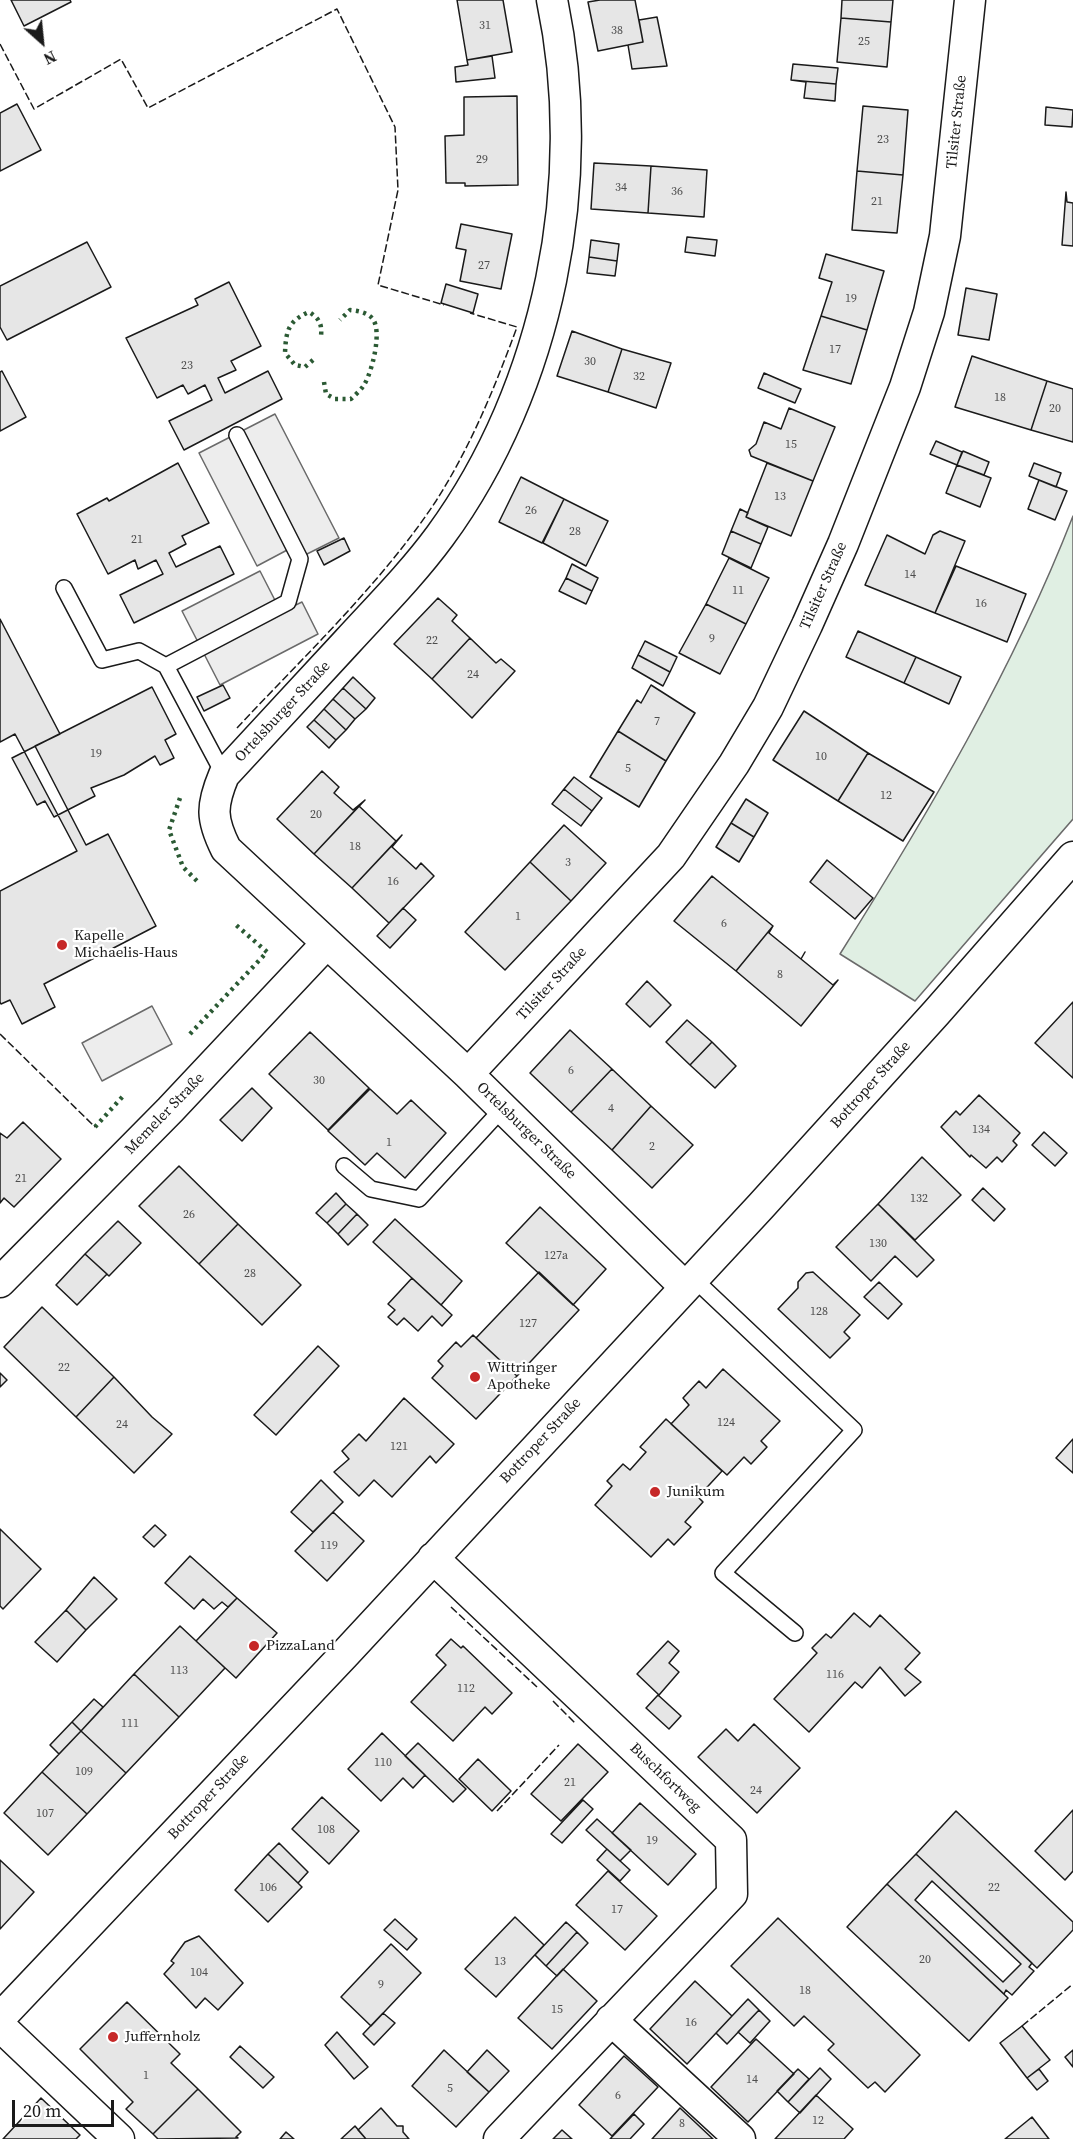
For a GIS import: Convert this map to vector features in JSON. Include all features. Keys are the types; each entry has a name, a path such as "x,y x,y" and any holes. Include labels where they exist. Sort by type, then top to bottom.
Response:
{"street":[{"name":"Ortelsburger Straße","path":"552,0 564,78 566,133 559,242 548,295 533,348 505,420 472,486 440,535 402,583 224,776 214,799 214,826 226,849 689,1283"},
{"name":"Tilsiter Straße","path":"468,1074 671,856 734,764 768,707 802,635 843,543 901,398 929,312 945,236 970,0"},
{"name":"Bottroper Straße","path":"0,2018 434,1558 689,1283 936,1013 1073,857"},
{"name":"Memeler Straße","path":"0,1282 170,1110 327,943"},
{"name":"Buschfortweg","path":"434,1558 730,1840 732,1894 499,2139"},
{"path":"611,2020 740,2139"},
{"path":"0,2026 119,2139"}],"lane":[{"path":"166,666 288,602 300,560 237,435"},
{"path":"64,588 102,660 139,651 166,666 224,776"},
{"path":"344,1166 371,1189 419,1199 503,1108"},
{"path":"689,1283 854,1430 723,1573 795,1633"}],"green space":[{"path":"1073,516 1073,819 915,1001 840,954 905,848 967,740 1024,630"}],"shaded area":[{"path":"275,414 339,538 297,559 291,548 257,566 199,453"},
{"path":"260,571 281,612 302,602 318,634 220,685 182,611"},
{"name":"Kapelle Michaelis-Haus","path":"152,1006 172,1044 102,1081 82,1043"}],"building":[{"path":"11,0 70,0 71,2 24,26"},
{"path":"457,0 503,0 512,52 467,60"},
{"path":"635,0 643,42 598,51 588,2"},
{"path":"842,0 893,0 891,22 841,18"},
{"path":"657,17 667,66 632,69 628,45 643,42 639,20"},
{"path":"841,18 891,22 887,67 837,62"},
{"path":"492,56 495,78 456,82 455,67 468,65 467,60"},
{"path":"793,64 838,68 836,84 791,80"},
{"path":"791,80 836,84 835,101 804,98 806,82"},
{"path":"517,96 518,185 465,186 465,183 446,183 445,136 464,135 464,97"},
{"path":"17,104 41,150 0,171 0,113"},
{"path":"863,106 908,110 903,175 857,171"},
{"path":"1046,107 1073,110 1072,127 1045,125"},
{"path":"594,163 651,166 648,213 591,209"},
{"path":"651,166 707,170 704,217 648,213"},
{"path":"857,171 903,175 897,233 852,230"},
{"path":"1066,192 1067,202 1073,203 1073,246 1062,245"},
{"path":"461,224 512,234 501,289 460,281 466,250 456,248"},
{"path":"687,237 717,240 715,256 685,252"},
{"path":"591,240 619,244 617,261 589,257"},
{"path":"87,242 111,287 7,340 0,327 0,286"},
{"path":"826,254 884,271 867,330 821,316 832,282 819,278"},
{"path":"589,257 617,261 615,276 587,273"},
{"path":"229,282 261,346 231,361 236,370 218,378 225,393 268,371 282,399 184,450 169,421 212,400 205,385 188,394 183,385 157,398 126,338 198,305 195,299"},
{"path":"446,284 478,294 473,313 441,303"},
{"path":"966,288 997,294 989,340 958,335"},
{"path":"821,316 867,330 851,384 803,370"},
{"path":"572,331 622,349 608,392 557,376"},
{"path":"622,349 671,363 656,408 608,392"},
{"path":"972,356 1047,381 1031,430 955,407"},
{"path":"2,371 26,417 0,431 0,372"},
{"path":"764,373 801,389 795,403 758,388"},
{"path":"1047,381 1073,389 1073,442 1031,430"},
{"path":"789,408 835,427 813,481 751,456 749,450 756,444 764,422 781,429"},
{"path":"936,441 962,452 957,465 930,454"},
{"path":"963,451 989,462 984,475 957,465"},
{"path":"178,463 209,523 182,536 186,544 169,553 176,567 220,546 234,574 134,623 120,595 163,574 156,560 138,569 135,560 108,574 77,514 107,498 109,501"},
{"path":"767,463 813,481 791,536 746,517"},
{"path":"1034,463 1061,473 1056,487 1029,476"},
{"path":"957,465 991,478 980,507 946,493"},
{"path":"521,477 564,499 542,543 499,522"},
{"path":"1039,480 1067,491 1055,520 1028,509"},
{"path":"564,499 608,521 586,566 543,543"},
{"path":"740,509 748,513 746,517 768,527 761,544 731,531"},
{"path":"731,531 761,544 751,568 722,554"},
{"path":"940,531 965,541 935,613 865,585 887,535 925,554 933,535"},
{"path":"344,538 350,551 324,565 317,551"},
{"path":"729,558 769,578 746,624 706,604"},
{"path":"572,564 598,578 592,591 566,578"},
{"path":"956,566 1026,594 1007,642 935,613"},
{"path":"566,578 592,591 586,604 559,591"},
{"path":"438,598 457,615 452,621 470,638 432,679 394,644"},
{"path":"706,604 746,624 720,674 679,653"},
{"path":"0,619 60,734 35,746 86,845 108,834 156,926 44,984 55,1007 22,1024 10,1000 1,1004 0,1002 0,891 77,851 15,734 0,742"},
{"path":"858,631 916,657 904,683 846,657"},
{"path":"470,638 496,663 501,659 515,671 472,718 432,679"},
{"path":"645,641 677,657 670,672 638,655"},
{"path":"638,655 670,672 663,686 632,668"},
{"path":"916,657 961,677 949,704 904,683"},
{"path":"353,677 375,698 366,709 343,688"},
{"path":"223,685 230,698 204,711 197,697"},
{"path":"651,685 695,713 666,761 618,731 637,700 641,703"},
{"path":"152,687 176,734 165,740 174,758 160,765 155,756 124,775 91,788 95,796 54,817 45,801 37,805 12,758"},
{"path":"343,688 366,709 355,719 333,699"},
{"path":"333,699 355,719 346,730 324,709"},
{"path":"324,709 346,730 336,740 314,720"},
{"path":"804,711 868,753 838,801 773,760"},
{"path":"314,720 336,740 329,748 307,727"},
{"path":"618,731 666,761 639,807 590,777"},
{"path":"868,753 934,792 903,841 838,801"},
{"path":"322,771 339,787 334,793 353,810 365,800 314,854 277,819"},
{"path":"574,777 602,798 592,811 564,789"},
{"path":"564,789 592,811 581,826 552,804"},
{"path":"746,799 768,813 754,837 731,823"},
{"path":"359,806 396,841 352,888 314,854"},
{"path":"731,823 754,837 739,862 716,847"},
{"path":"564,825 606,863 571,901 530,862"},
{"path":"402,835 392,847 416,869 421,863 434,876 389,923 352,888"},
{"path":"827,860 873,898 855,919 810,882"},
{"path":"530,862 571,901 505,970 465,932"},
{"path":"712,876 773,926 736,971 674,921"},
{"path":"403,908 416,920 390,948 377,936"},
{"path":"773,926 769,933 833,985 838,980 801,1026 736,971"},
{"path":"647,981 671,1005 650,1027 626,1004"},
{"path":"1073,1002 1073,1078 1035,1043"},
{"path":"687,1020 712,1042 690,1065 666,1042"},
{"path":"570,1030 612,1069 571,1112 530,1073"},
{"path":"310,1032 369,1088 328,1130 269,1074"},
{"path":"712,1042 736,1066 715,1088 690,1065"},
{"path":"612,1069 651,1106 612,1150 571,1112"},
{"path":"252,1088 272,1108 242,1141 220,1120"},
{"path":"370,1089 397,1114 411,1100 446,1133 405,1178 377,1153 365,1165 328,1131"},
{"path":"979,1095 1020,1133 1013,1141 1017,1145 1002,1162 997,1157 986,1168 971,1155 970,1157 941,1127 956,1111 960,1115"},
{"path":"651,1106 693,1145 652,1188 612,1150"},
{"path":"23,1122 61,1159 14,1207 4,1198 0,1203 0,1133 7,1138"},
{"path":"1044,1132 1067,1153 1055,1166 1032,1145"},
{"path":"922,1157 961,1195 915,1240 878,1204"},
{"path":"179,1166 238,1224 199,1264 139,1206"},
{"path":"983,1188 1005,1209 994,1221 972,1200"},
{"path":"336,1193 346,1204 327,1223 316,1213"},
{"path":"346,1204 357,1214 338,1234 327,1223"},
{"path":"878,1204 934,1260 917,1277 895,1256 871,1281 836,1247"},
{"path":"540,1207 606,1269 573,1305 506,1243"},
{"path":"357,1214 368,1225 348,1245 338,1234"},
{"path":"395,1219 462,1281 441,1305 373,1242"},
{"path":"118,1221 141,1243 109,1276 85,1254"},
{"path":"238,1224 301,1285 262,1325 199,1264"},
{"path":"85,1254 107,1274 77,1305 56,1285"},
{"path":"539,1272 579,1310 517,1376 476,1338"},
{"path":"813,1272 860,1315 844,1332 850,1338 830,1358 778,1309 798,1288 798,1282 806,1273"},
{"path":"412,1278 452,1315 442,1326 432,1316 418,1331 404,1318 397,1325 388,1317 395,1310 388,1304"},
{"path":"879,1282 902,1304 888,1319 864,1297"},
{"path":"42,1307 114,1377 76,1417 4,1347"},
{"name":"Wittringer Apotheke","path":"473,1335 517,1376 476,1419 432,1378 443,1366 438,1361 456,1342 461,1347"},
{"path":"318,1346 339,1366 276,1435 254,1415"},
{"name":"Junikum","path":"723,1369 780,1421 761,1441 767,1447 751,1464 744,1457 727,1475 671,1424 689,1405 683,1398 699,1381 706,1388"},
{"path":"0,1373 7,1380 0,1387"},
{"path":"114,1377 152,1417 172,1434 134,1473 76,1417"},
{"path":"404,1398 454,1444 436,1463 430,1456 392,1497 374,1480 359,1496 334,1472 349,1459 342,1451 359,1434 366,1441"},
{"name":"Junikum","path":"666,1419 722,1471 698,1497 703,1502 685,1522 691,1527 674,1545 668,1539 651,1557 595,1505 612,1486 607,1481 623,1464 630,1470 646,1452 640,1447"},
{"path":"1073,1439 1073,1473 1056,1458"},
{"path":"321,1480 343,1502 313,1532 291,1512"},
{"path":"333,1512 364,1541 327,1581 295,1551"},
{"path":"155,1525 166,1535 154,1547 143,1537"},
{"path":"0,1529 41,1569 3,1609 0,1606"},
{"path":"190,1556 237,1598 228,1607 222,1602 214,1609 203,1599 194,1609 165,1583"},
{"path":"94,1577 117,1599 86,1630 66,1610"},
{"path":"237,1598 277,1633 236,1678 196,1641"},
{"path":"66,1610 86,1630 57,1662 35,1642"},
{"path":"854,1613 870,1627 880,1615 920,1653 905,1669 921,1682 905,1696 880,1667 862,1688 855,1682 809,1732 774,1699 817,1653 812,1648 826,1634 831,1638"},
{"path":"180,1626 225,1668 179,1717 134,1674"},
{"path":"451,1639 461,1648 463,1646 512,1693 492,1714 485,1707 453,1741 411,1702 446,1665 436,1655"},
{"path":"668,1641 679,1651 669,1663 679,1672 659,1695 637,1674"},
{"path":"134,1674 179,1717 126,1773 81,1731"},
{"path":"658,1695 681,1716 669,1729 646,1708"},
{"path":"94,1699 103,1707 81,1731 72,1722"},
{"path":"72,1722 81,1731 59,1754 50,1745"},
{"path":"754,1724 800,1768 757,1813 698,1757 726,1729 738,1741"},
{"path":"81,1731 126,1773 87,1814 42,1772"},
{"path":"382,1733 425,1775 413,1788 403,1778 381,1801 348,1769"},
{"path":"418,1743 466,1789 453,1802 405,1756"},
{"path":"578,1744 608,1772 561,1821 531,1794"},
{"path":"478,1759 511,1791 492,1811 459,1779"},
{"path":"42,1772 87,1814 48,1855 4,1813"},
{"path":"322,1797 359,1831 329,1864 292,1829"},
{"path":"583,1800 593,1809 562,1843 551,1834"},
{"path":"640,1803 696,1854 668,1885 612,1833"},
{"path":"1073,1810 1073,1871 1065,1880 1035,1851"},
{"path":"956,1811 1073,1922 1073,1930 1037,1968 916,1854"},
{"path":"597,1819 631,1850 620,1861 586,1830"},
{"path":"279,1843 308,1872 298,1883 268,1854"},
{"path":"607,1849 630,1870 620,1881 597,1860"},
{"path":"268,1854 302,1887 268,1922 235,1890"},
{"path":"916,1854 1032,1963 1029,1967 1034,1971 1012,1995 1006,1990 1004,1994 887,1884","holes":["932,1881 1021,1964 1003,1982 915,1900"]},
{"path":"0,1860 34,1892 0,1929"},
{"path":"608,1871 657,1916 625,1950 576,1905"},
{"path":"887,1884 1008,1998 969,2041 847,1927"},
{"path":"515,1917 544,1945 496,1997 465,1969"},
{"path":"778,1918 920,2055 885,2092 875,2082 868,2088 828,2050 834,2044 804,2016 794,2026 731,1966"},
{"path":"395,1919 417,1939 407,1950 384,1930"},
{"path":"566,1922 577,1932 546,1966 535,1955"},
{"path":"577,1932 588,1943 557,1976 546,1966"},
{"path":"199,1936 243,1983 218,2010 205,1998 196,2008 164,1974 174,1963 171,1961 185,1942"},
{"path":"391,1944 421,1973 371,2026 341,1997"},
{"path":"563,1969 597,2001 552,2049 518,2018"},
{"path":"695,1981 732,2016 687,2064 650,2029"},
{"path":"748,1999 759,2010 727,2044 716,2033"},
{"path":"127,2002 180,2054 171,2063 198,2089 153,2134 126,2109 133,2102 80,2049"},
{"path":"759,2010 770,2021 750,2043 738,2032"},
{"path":"383,2013 395,2023 374,2045 363,2034"},
{"path":"1022,2026 1050,2060 1027,2078 1000,2043"},
{"path":"337,2032 368,2067 354,2079 325,2045"},
{"path":"756,2039 794,2074 748,2122 711,2087"},
{"path":"240,2046 274,2077 263,2088 230,2057"},
{"path":"444,2050 489,2092 456,2127 412,2086"},
{"path":"487,2050 509,2071 489,2092 467,2072"},
{"path":"1073,2050 1073,2067 1065,2057"},
{"path":"624,2056 658,2087 612,2136 579,2105"},
{"path":"820,2068 831,2079 800,2113 788,2102"},
{"path":"798,2069 809,2079 788,2102 777,2091"},
{"path":"1039,2069 1048,2081 1037,2090 1027,2078"},
{"path":"198,2089 241,2132 236,2137 238,2138 158,2139 153,2134"},
{"path":"816,2095 853,2129 844,2139 775,2139"},
{"path":"41,2098 80,2135 76,2139 3,2139"},
{"path":"381,2108 397,2126 403,2126 403,2132 409,2139 366,2139 358,2130"},
{"path":"680,2108 713,2139 652,2139"},
{"path":"634,2114 644,2124 630,2139 610,2139"},
{"path":"1032,2117 1049,2139 1005,2139"},
{"path":"355,2126 366,2139 341,2139"},
{"path":"562,2130 572,2139 553,2139"},
{"path":"286,2132 294,2139 280,2139"}],"hedge":[{"path":"324,382 326,394 335,399 351,399 364,385 373,361 377,332 372,318 365,313 350,310 340,320"},
{"path":"313,360 305,367 295,365 285,353 287,333 292,323 309,312 320,322 321,337"},
{"path":"180,798 169,830 183,867 198,882"},
{"path":"190,1034 267,952 236,925"},
{"path":"95,1127 125,1094"}],"fence":[{"path":"0,44 34,109 121,59 148,108 337,9 395,127 398,190 378,285 444,305"},
{"path":"237,728 367,590 414,532 449,480 481,416 517,327 470,313"},
{"path":"0,1034 95,1127"},
{"path":"451,1607 537,1687"},
{"path":"553,1701 575,1723"},
{"path":"497,1811 559,1745"},
{"path":"1022,2026 1073,1984"}],"place":[{"name":"Kapelle Michaelis-Haus","path":"62,945"},
{"name":"Wittringer Apotheke","path":"475,1377"},
{"name":"Junikum","path":"655,1492"},
{"name":"PizzaLand","path":"254,1646"},
{"name":"Juffernholz","path":"113,2037"}]}
